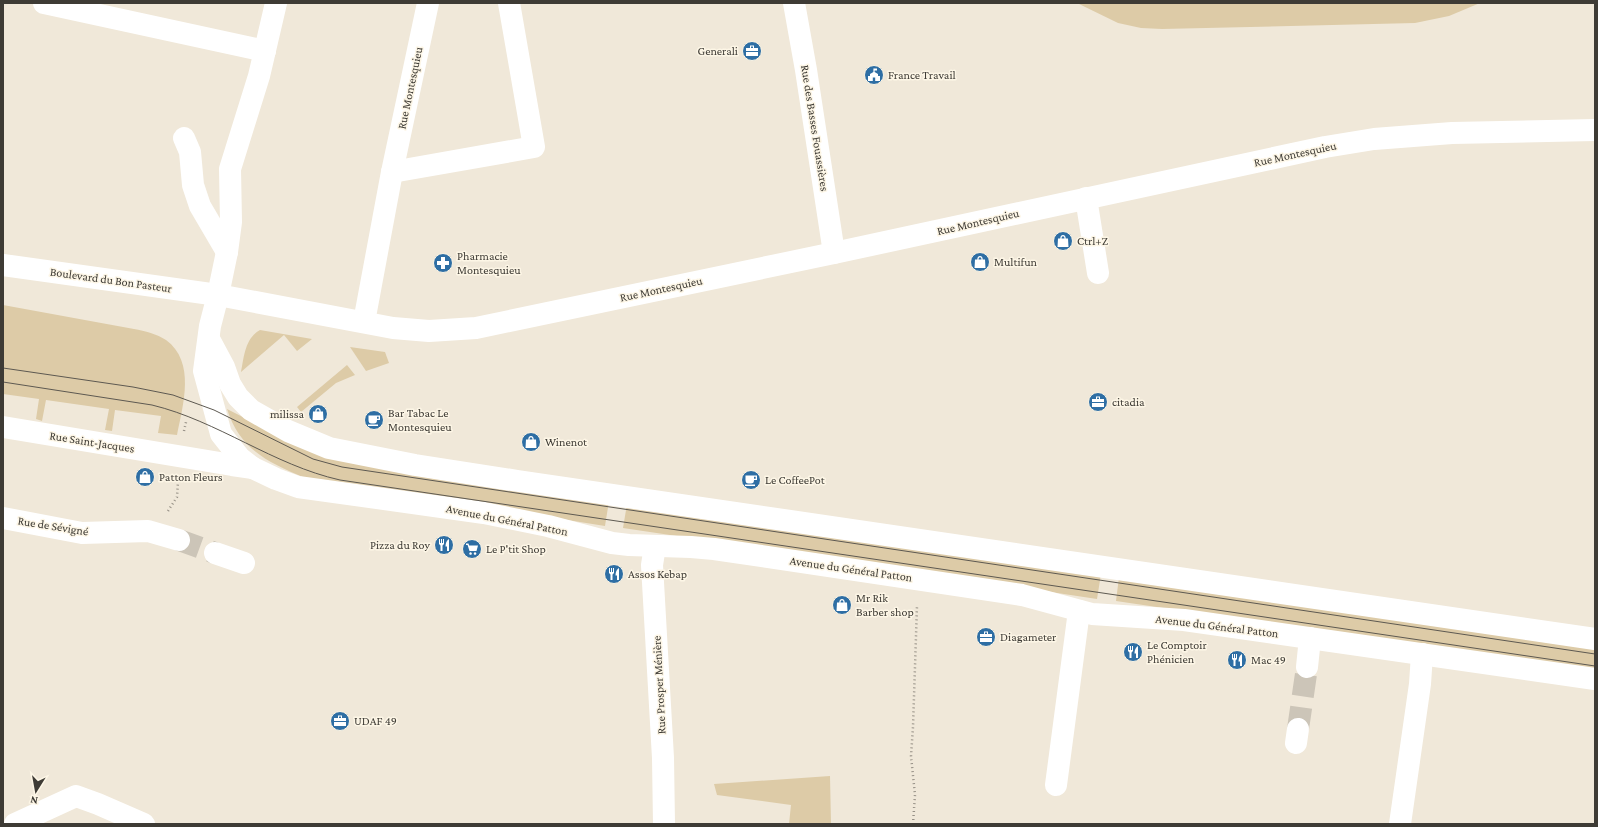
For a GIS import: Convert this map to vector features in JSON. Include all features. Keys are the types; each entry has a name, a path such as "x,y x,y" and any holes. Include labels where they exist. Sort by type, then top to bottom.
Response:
{"street":[{"path":"44,3 265,51"},
{"name":"Avenue du Général Patton","path":"276,3 259,76 230,169 231,222 227,252 210,326 204,371 221,434 240,458 253,468 298,487 484,513 629,545 714,549 1022,595 1103,616 1184,620 1595,679"},
{"name":"Rue Montesquieu","path":"364,322 392,172 428,3"},
{"path":"392,172 534,146 509,3"},
{"name":"Rue des Basses Fouassières","path":"794,3 806,70 834,253"},
{"name":"Rue Montesquieu","path":"218,295 393,328 429,331 476,328 834,253 1318,148 1374,139 1452,133 1595,130"},
{"path":"184,138 190,152 193,185 200,206 227,252"},
{"path":"1086,198 1098,272"},
{"name":"Boulevard du Bon Pasteur","path":"3,265 218,295"},
{"path":"208,339 224,367 230,384 238,397 251,410 288,431 329,448 415,465 496,478 1595,639"},
{"name":"Rue Saint-Jacques","path":"3,427 253,468"},
{"name":"Rue Saint-Jacques","path":"180,456 202,451 212,444 221,434"},
{"name":"Rue de Sévigné","path":"3,518 82,533 148,530"},
{"path":"148,530 179,540"},
{"name":"Rue Prosper Ménière","path":"655,546 652,565 663,758 664,824"},
{"path":"215,552 244,563"},
{"path":"1056,785 1079,611"},
{"path":"1307,667 1310,638"},
{"path":"1400,824 1420,684 1422,654"},
{"path":"14,824 76,796 144,824"}],"path":[{"path":"148,530 169,510 177,497 179,478"},
{"path":"913,824 915,795 911,756 918,601"}],"shaded area":[{"path":"1077,3 1480,3 1449,16 1415,23 1162,29 1141,28 1118,23"},
{"path":"3,305 138,330 155,334 166,340 175,349 181,360 184,372 184,398 177,435 158,433 161,416 115,410 112,431 105,430 109,409 46,400 42,421 36,419 39,399 3,394"},
{"path":"260,330 312,339 297,351 284,335 241,372 244,354 248,343 255,333"},
{"path":"350,347 385,352 389,363 366,371"},
{"path":"347,365 355,375 336,383 301,412 297,407"},
{"path":"227,409 290,441 609,501 605,526 305,478 267,460 257,453 239,435"},
{"path":"627,504 1101,574 1097,599 623,528"},
{"path":"1119,577 1595,647 1595,672 1116,601"},
{"path":"830,776 831,824 789,824 791,805 717,795 714,784"}],"tunnel":[{"path":"179,540 215,553"},
{"path":"1298,729 1307,667"}],"tram line":[{"path":"3,368 133,387 173,395 214,410 313,459 342,467 1595,654"},
{"path":"3,382 152,405 200,421 268,454 315,473 340,480 1595,666"}],"place":[{"name":"Generali","path":"752,51"},
{"name":"France Travail","path":"874,75"},
{"name":"Ctrl+Z","path":"1063,241"},
{"name":"Multifun","path":"980,262"},
{"name":"Pharmacie Montesquieu","path":"443,263"},
{"name":"citadia","path":"1098,402"},
{"name":"milissa","path":"318,414"},
{"name":"Bar Tabac Le Montesquieu","path":"374,420"},
{"name":"Winenot","path":"531,442"},
{"name":"Patton Fleurs","path":"145,477"},
{"name":"Le CoffeePot","path":"751,480"},
{"name":"Pizza du Roy","path":"444,545"},
{"name":"Le P'tit Shop","path":"472,549"},
{"name":"Assos Kebap","path":"614,574"},
{"name":"Mr Rik Barber shop","path":"842,605"},
{"name":"Diagameter","path":"986,637"},
{"name":"Le Comptoir Phénicien","path":"1133,652"},
{"name":"Mac 49","path":"1237,660"},
{"name":"UDAF 49","path":"340,721"}]}
